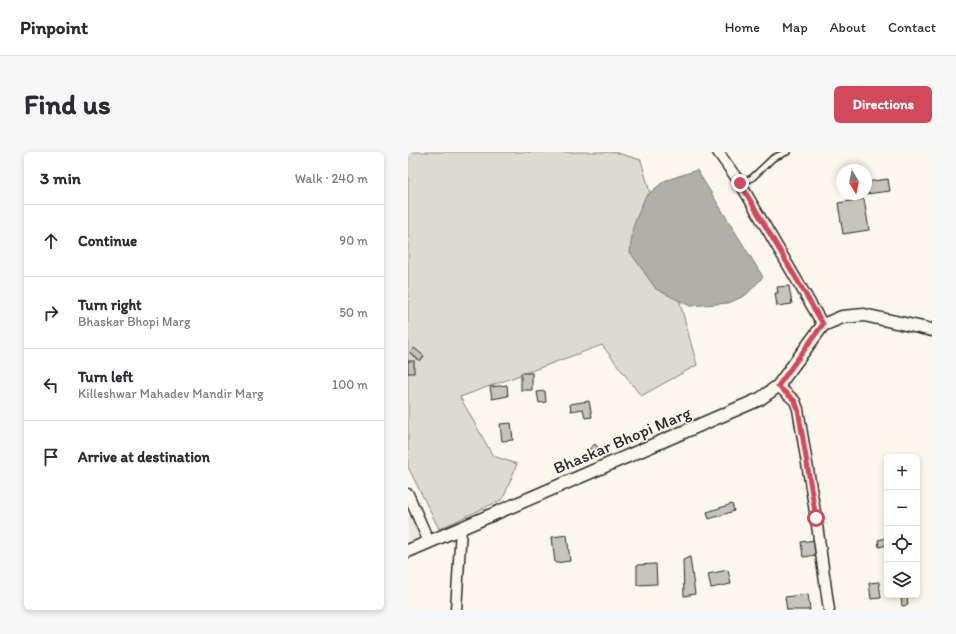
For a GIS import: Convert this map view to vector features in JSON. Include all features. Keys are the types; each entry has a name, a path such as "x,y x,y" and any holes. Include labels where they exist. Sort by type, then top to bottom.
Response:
{"street":[{"path":"718,152 740,183 823,324 842,317 864,315 932,330"},
{"name":"Bhaskar Bhopi Marg","path":"408,551 760,399 778,386 823,324"},
{"path":"778,386 795,401 798,409 829,610"},
{"path":"408,494 429,542"},
{"path":"456,610 461,528"}],"lane":[{"path":"740,183 752,178 773,158 787,152"}],"shaded area":[{"path":"408,152 614,152 641,160 697,365 641,396 602,345 460,397 493,456 517,464 503,499 439,529 408,467"},
{"path":"697,170 763,277 746,295 729,303 690,306 656,289 630,252 633,227 645,197 664,181"},
{"path":"411,515 423,540 408,547 408,516"}],"building":[{"path":"888,179 890,191 872,193 872,181"},
{"path":"864,200 869,230 843,234 838,203"},
{"path":"789,286 792,304 777,306 775,293 778,293 777,287"},
{"path":"414,348 424,356 420,361 410,353"},
{"path":"408,361 414,361 414,373 408,373"},
{"path":"521,373 532,373 532,390 521,390"},
{"path":"507,385 508,396 492,399 490,387"},
{"path":"545,391 546,402 539,403 537,392"},
{"path":"589,401 592,417 585,418 583,409 571,411 570,404"},
{"path":"511,423 513,440 502,441 500,424"},
{"path":"595,444 601,451 594,457 588,450"},
{"path":"732,504 734,511 709,519 707,512"},
{"path":"567,535 570,561 555,563 552,537"},
{"path":"884,538 884,546 879,547 878,540"},
{"path":"815,540 817,555 803,557 801,542"},
{"path":"690,557 695,594 684,596 683,560"},
{"path":"656,564 657,584 637,585 637,565"},
{"path":"728,570 731,584 711,588 708,574"},
{"path":"879,582 881,598 871,599 869,583"},
{"path":"808,594 810,610 787,610 785,597"},
{"path":"901,598 907,598 908,605 902,606"}],"route":[{"path":"740,183 823,324 778,386 795,401 798,409 816,518"}]}
